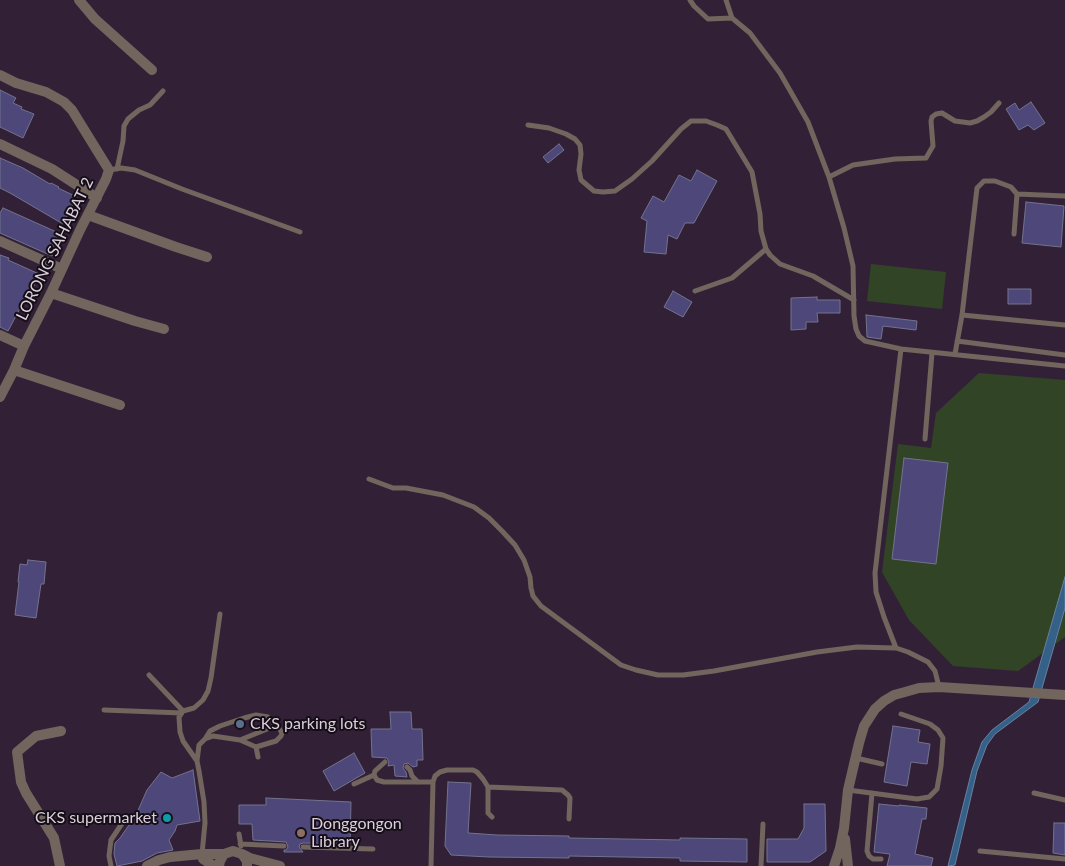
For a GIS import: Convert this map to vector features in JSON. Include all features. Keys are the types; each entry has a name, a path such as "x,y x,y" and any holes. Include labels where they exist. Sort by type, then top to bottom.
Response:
{"street":[{"path":"79,0 95,19 152,70"},
{"name":"LORONG SAHABAT 2","path":"0,74 16,83 46,92 64,102 72,110 113,169 88,215 0,397"},
{"path":"0,144 52,169 97,198"},
{"path":"88,215 176,247 207,256"},
{"path":"0,241 62,269"},
{"path":"51,293 164,329"},
{"path":"0,335 24,346"},
{"path":"14,370 120,405"},
{"path":"834,866 844,828 848,790 864,726 875,709 884,701 894,695 919,688 939,687 1065,695"},
{"path":"60,866 54,838 21,782 17,752 36,736 61,731"},
{"path":"844,828 848,866"},
{"path":"147,866 170,857 224,854 241,849"},
{"path":"241,849 247,866"},
{"path":"241,849 250,858 280,866"},
{"path":"202,854 203,859 214,866"},
{"path":"219,866 224,854"}],"lane":[{"path":"690,0 708,19 732,18"},
{"path":"726,0 732,18 750,33 780,73 808,122 829,177 848,242 853,266 854,316 859,336 864,341 901,350 1065,366"},
{"path":"163,91 150,105 139,110 128,119 124,126 123,141 113,169 135,170 300,232"},
{"path":"829,177 853,165 895,159 926,158 933,146 932,117 942,113 955,121 970,123 984,117 996,108 999,103"},
{"path":"528,125 549,128 575,139 580,146 579,170 581,180 594,191 603,192 615,191 632,179 681,128 691,121 706,122 726,129 752,172 760,214 761,231 766,249 770,255 780,264 813,276 854,300"},
{"path":"955,354 962,315 977,188 984,181 996,181 1010,187 1017,194 1065,196"},
{"path":"1014,234 1017,194"},
{"path":"695,291 732,278 766,249"},
{"path":"962,315 1065,324"},
{"path":"957,341 1065,355"},
{"path":"896,648 876,592 875,573 901,350"},
{"path":"925,439 932,353"},
{"path":"369,479 393,488 406,488 443,495 474,507 489,518 515,545 524,560 530,577 530,588 533,596 541,606 621,665 658,675 690,674 817,652 857,647 896,648 928,662 935,671 939,687"},
{"path":"104,710 182,712 194,708 203,700 208,691 220,614"},
{"path":"149,675 182,712"},
{"path":"182,712 179,717 180,732 197,761"},
{"path":"848,790 917,799 929,797 937,789 943,738 938,730 930,724 901,714"},
{"path":"202,854 205,823 204,802 197,761 199,745 210,731 256,715 273,720 282,733 276,741 256,747 240,740 213,736 205,739"},
{"path":"240,740 277,725"},
{"path":"256,747 258,757"},
{"path":"856,758 882,764"},
{"path":"374,776 375,771 385,762"},
{"path":"407,767 418,782"},
{"path":"431,866 433,782 435,776 447,770 474,770 477,772 488,787 488,813 492,817"},
{"path":"374,776 377,780 384,782 433,782"},
{"path":"354,784 374,776"},
{"path":"488,787 562,790 570,798 569,819"},
{"path":"872,793 867,851 873,859 881,859"},
{"path":"1034,793 1065,800"},
{"path":"111,866 109,856 111,840 124,819"},
{"path":"761,866 763,824"},
{"path":"239,834 241,849 284,846"},
{"path":"303,847 373,848"},
{"path":"980,851 1065,859"}],"green space":[{"path":"871,264 946,272 942,309 867,301"},
{"path":"979,373 1065,380 1065,637 1018,671 953,666 909,620 882,572 898,444 931,448 936,413"}],"water":[{"path":"1065,577 1065,608 1038,702 995,734 987,745 977,771 955,865 948,866 972,770 982,742 992,730 1029,702"}],"building":[{"path":"0,90 16,98 13,103 22,107 21,109 34,114 23,138 0,127"},
{"path":"1031,102 1045,123 1034,130 1028,125 1019,130 1006,109 1015,103 1019,110"},
{"path":"559,144 564,150 548,163 543,157"},
{"path":"0,158 77,197 63,224 0,188"},
{"path":"697,170 717,181 694,223 685,223 677,239 668,235 666,254 644,252 647,221 641,218 653,196 664,202 679,175 691,181"},
{"path":"1026,202 1064,206 1061,247 1022,243"},
{"path":"3,208 61,234 52,256 0,233 0,213"},
{"path":"0,255 39,274 27,302 24,301 8,331 0,327"},
{"path":"1008,289 1031,289 1031,304 1008,304"},
{"path":"673,291 692,302 683,317 664,307"},
{"path":"817,297 817,300 840,300 840,313 817,313 818,322 806,322 806,329 791,330 791,298"},
{"path":"866,315 917,321 916,330 883,326 881,339 867,337"},
{"path":"904,458 948,463 936,564 892,559"},
{"path":"28,560 46,562 44,584 41,584 36,618 15,615 20,564 27,565"},
{"path":"390,712 411,712 412,729 422,729 423,760 417,760 417,766 413,767 408,763 404,764 403,768 407,777 395,776 394,765 388,766 387,758 372,757 371,729 391,729"},
{"path":"893,726 920,730 918,742 930,744 927,764 911,762 907,786 884,782"},
{"path":"354,753 365,773 334,791 323,771"},
{"name":"CKS supermarket","path":"193,770 200,821 177,825 169,840 173,850 157,853 142,861 117,866 114,854 115,843 136,815 147,790 161,772 172,778"},
{"path":"448,782 471,783 468,833 569,836 569,838 747,839 747,862 680,861 680,858 489,857 451,855 445,846"},
{"name":"Donggongon Library","path":"266,798 351,802 350,844 303,843 299,847 303,852 284,852 288,847 286,842 253,840 252,824 239,824 239,805 266,805"},
{"path":"804,804 825,804 826,851 810,862 767,862 767,839 798,839 804,828"},
{"path":"879,804 927,808 926,819 922,819 915,854 933,858 931,866 887,866 890,854 874,852"},
{"path":"1054,823 1065,823 1065,855 1053,853"}],"place":[{"name":"CKS parking lots","path":"240,724"},
{"name":"CKS supermarket","path":"167,818"},
{"name":"Donggongon Library","path":"301,833"}]}
